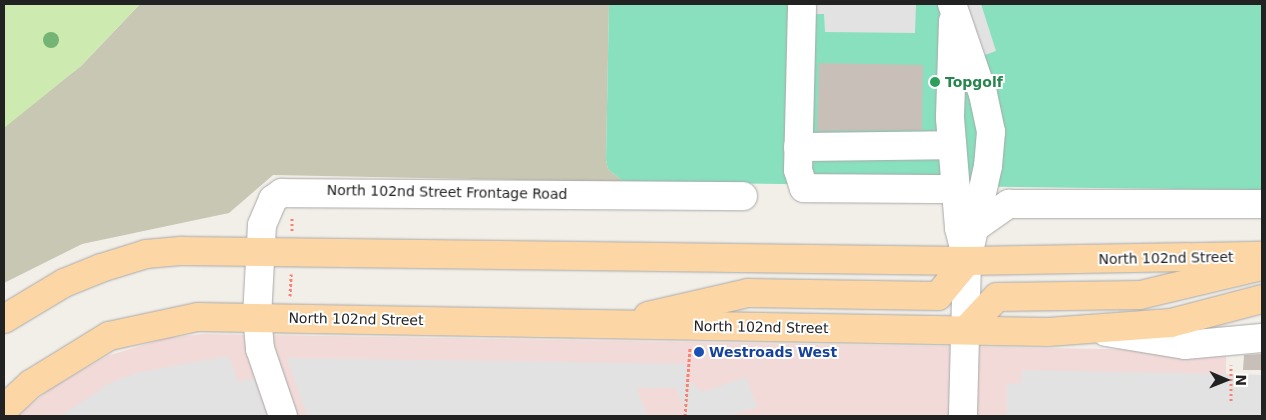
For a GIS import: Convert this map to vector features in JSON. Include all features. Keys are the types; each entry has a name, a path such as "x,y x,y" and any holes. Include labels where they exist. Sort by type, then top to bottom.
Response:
{"main road":[{"name":"North 102nd Street","path":"4,319 64,283 132,258 183,251 968,261 1262,256"},
{"path":"611,324 748,293 938,296 968,261"},
{"path":"966,330 997,297 1140,295 1262,266"},
{"name":"North 102nd Street","path":"4,409 31,384 109,336 185,318 257,317 1100,331 1180,321 1262,299"}],"street":[{"path":"953,7 989,116 988,166 977,226 968,261"},
{"path":"953,7 952,134 956,189 968,261 963,416"},
{"path":"802,8 798,179 804,188 956,189"},
{"path":"952,134 966,113 989,116"},
{"path":"798,147 952,134"},
{"path":"988,166 1010,195 1037,202"},
{"name":"North 102nd Street Frontage Road","path":"283,416 260,349 257,317 262,225 273,199 300,190 743,196"},
{"path":"977,226 998,208 1037,202 1262,204"},
{"path":"1100,331 1185,345 1262,338"}],"path":[{"path":"290,299 291,276"},
{"path":"685,416 690,345"},
{"path":"1231,365 1231,401"}],"shaded area":[{"path":"140,4 609,4 606,160 608,169 624,182 273,175 229,213 82,244 4,283 4,125 81,66"},
{"path":"795,4 916,4 915,33 825,32 824,14 794,14"},
{"path":"952,4 981,4 996,51 971,60"},
{"path":"203,334 1226,351 1226,374 1262,375 1262,416 17,416 50,389 107,356 167,338"},
{"path":"229,356 238,382 254,378 267,416 61,416 108,384 136,373"},
{"path":"287,358 689,364 688,380 703,392 746,377 757,407 728,416 687,416 676,388 637,388 647,416 307,416"},
{"path":"1022,370 1262,375 1262,416 1007,416 1007,384 1021,383"}],"green space":[{"path":"4,4 140,4 81,66 4,128"},
{"name":"Topgolf","path":"609,4 1262,4 1262,190 624,182 608,169 606,160"}],"building":[{"path":"819,63 923,65 922,130 817,131"},
{"path":"1262,354 1262,370 1243,370 1244,355"}],"place":[{"name":"Topgolf","path":"935,82"},
{"name":"Westroads West","path":"699,352"}]}
